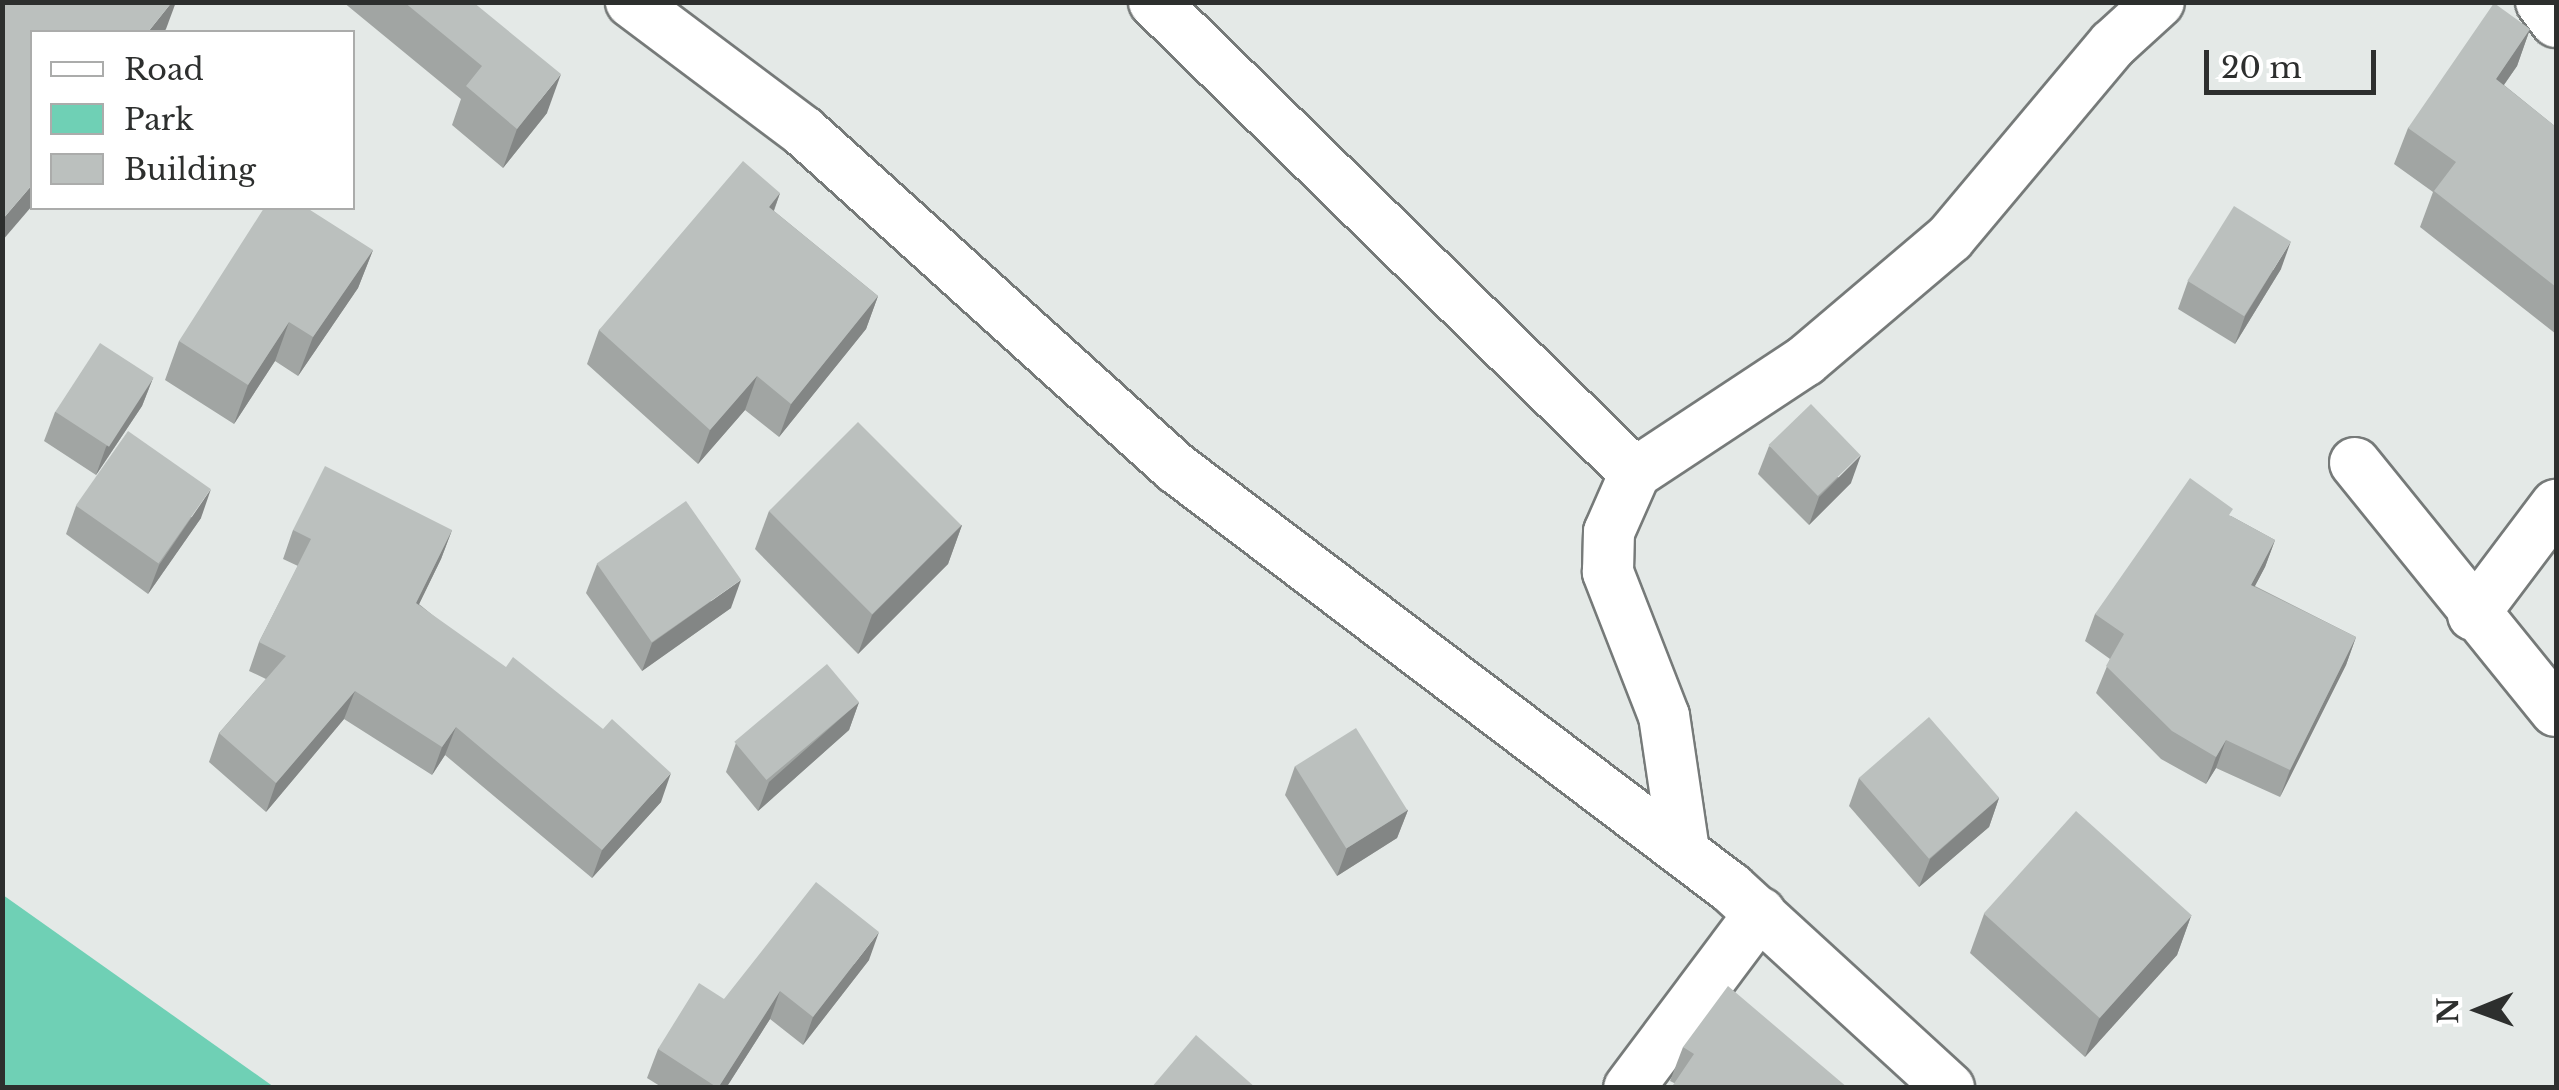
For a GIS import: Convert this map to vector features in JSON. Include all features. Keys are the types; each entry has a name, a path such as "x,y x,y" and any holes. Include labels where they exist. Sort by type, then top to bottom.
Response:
{"street":[{"path":"631,2 803,130 1176,468 1684,851 1760,913 1949,1088"},
{"path":"1154,2 1635,474"},
{"path":"1684,851 1664,716 1608,572 1609,532 1635,474 1805,361 1950,238 2113,44 2159,2"},
{"path":"2541,2 2556,22"},
{"path":"2355,463 2473,616 2556,711"},
{"path":"2473,616 2556,505"},
{"path":"1630,1088 1760,913"}],"green space":[{"path":"3,895 274,1087 3,1087"}],"building":[{"path":"2,2 172,2 150,30 30,30 30,187 2,220"},
{"path":"404,2 473,2 561,74 517,129 466,86 482,66"},
{"path":"2494,3 2530,29 2496,79 2556,127 2556,287 2434,191 2456,162 2408,128"},
{"path":"743,161 780,193 769,207 878,296 791,404 757,376 710,430 599,330"},
{"path":"2234,206 2291,242 2244,316 2187,281"},
{"path":"263,210 310,210 373,250 313,337 289,322 248,385 179,341"},
{"path":"100,343 154,378 109,447 55,412"},
{"path":"1811,404 1860,455 1818,496 1769,445"},
{"path":"858,422 961,525 872,614 769,511"},
{"path":"128,431 211,489 159,563 76,506"},
{"path":"325,466 452,530 416,603 506,667 513,657 603,729 612,719 671,773 602,850 456,727 442,747 355,691 276,783 219,733 286,656 259,642 311,539 293,530"},
{"path":"2190,478 2233,509 2229,515 2275,540 2251,585 2356,637 2290,770 2226,740 2216,757 2172,731 2106,666 2124,634 2095,614"},
{"path":"686,501 741,580 652,642 597,564"},
{"path":"827,664 859,702 766,780 734,742"},
{"path":"1929,717 1999,798 1929,859 1859,778"},
{"path":"1356,728 1407,810 1346,848 1295,766"},
{"path":"2076,811 2192,915 2100,1018 1984,914"},
{"path":"816,882 879,932 813,1017 780,991 718,1088 658,1049 699,983 724,999"},
{"path":"1728,986 1848,1088 1671,1088 1694,1054 1683,1047"},
{"path":"1196,1035 1256,1088 1151,1088"}]}
